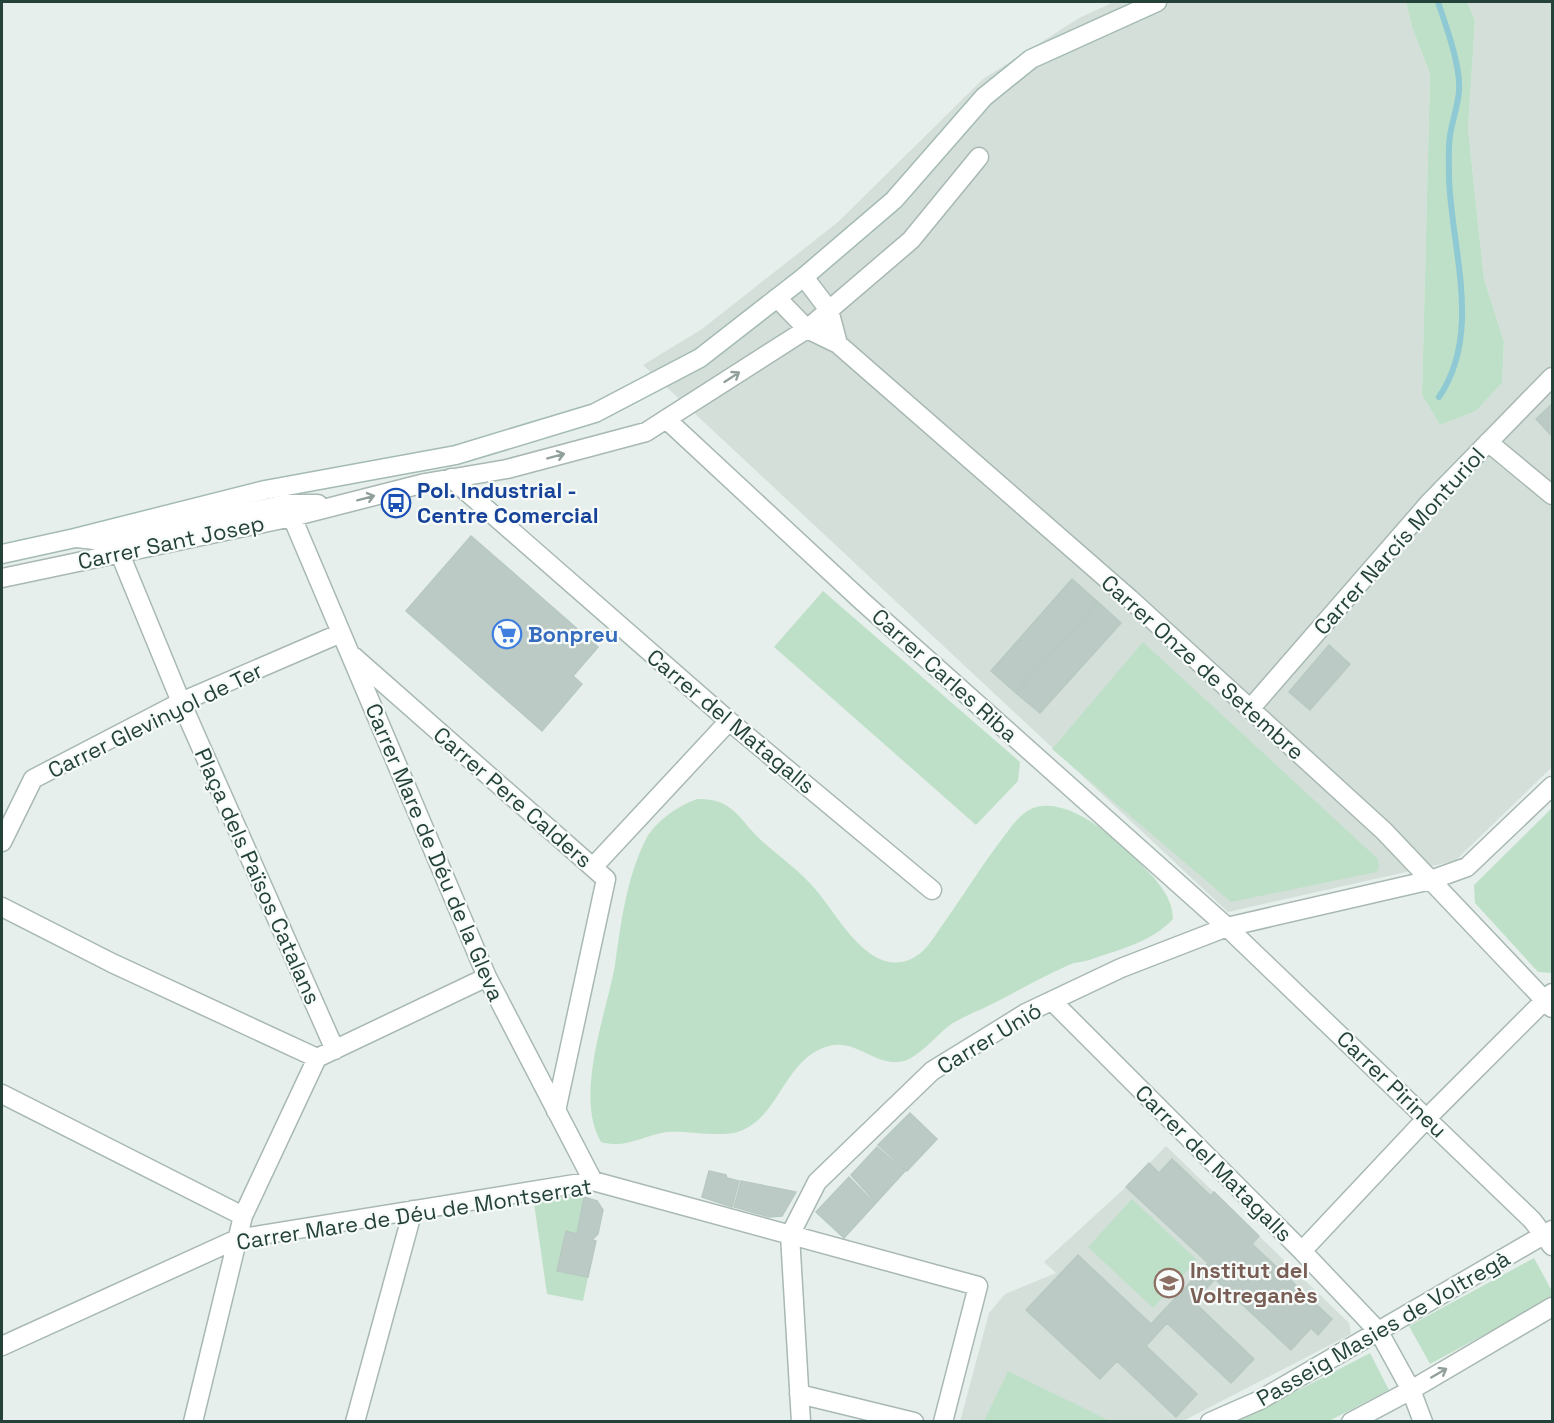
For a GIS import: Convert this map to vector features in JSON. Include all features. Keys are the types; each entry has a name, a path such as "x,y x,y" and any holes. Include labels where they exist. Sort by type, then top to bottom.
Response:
{"street":[{"path":"2,554 265,490 456,455 595,412 700,358 804,277 894,200 984,97 1031,59 1157,2"},
{"name":"Carrer Sant Josep","path":"2,578 292,517 425,483 507,469 646,432 807,329 911,240 979,158"},
{"path":"804,277 829,310 838,344"},
{"path":"777,298 807,329"},
{"name":"Carrer Onze de Setembre","path":"807,329 838,344 1130,599 1384,831 1550,1000"},
{"name":"Carrer Narcís Monturiol","path":"1250,709 1430,502 1552,377"},
{"name":"Carrer Carles Riba","path":"666,419 863,602 1227,927"},
{"path":"1488,442 1552,495"},
{"name":"Carrer del Matagalls","path":"452,478 729,721 932,890"},
{"name":"Carrer Sant Josep","path":"75,538 103,541 186,526 285,504 340,505"},
{"name":"Carrer Mare de Déu de la Gleva","path":"292,517 486,977 593,1181"},
{"name":"Plaça dels Països Catalans","path":"120,554 182,702 335,1050"},
{"name":"Carrer Glevinyol de Ter","path":"2,842 33,779 182,702 341,633"},
{"name":"Carrer Pere Calders","path":"349,653 606,879 556,1111"},
{"path":"593,867 729,721"},
{"name":"Carrer Unió","path":"790,1235 817,1182 932,1071 1026,1013 1121,968 1227,927 1431,880 1467,867 1552,786"},
{"path":"2,907 112,963 317,1058"},
{"name":"Carrer Pirineu","path":"1227,927 1550,1237"},
{"path":"193,1422 243,1216 317,1058 486,977"},
{"path":"1302,1251 1427,1118 1550,1000"},
{"name":"Carrer del Matagalls","path":"1052,1001 1302,1251 1379,1332 1411,1390 1423,1422"},
{"path":"2,1094 243,1216"},
{"name":"Carrer Mare de Déu de Montserrat","path":"2,1346 237,1239 593,1181 978,1286 943,1422"},
{"path":"356,1422 413,1210"},
{"path":"790,1235 801,1422"},
{"name":"Passeig Masies de Voltregà","path":"1210,1422 1260,1400 1550,1237"},
{"path":"1351,1422 1411,1390 1552,1307"},
{"path":"799,1394 914,1422"}],"shaded area":[{"path":"1114,2 1406,2 1412,27 1430,74 1422,395 1440,425 1476,411 1502,383 1504,342 1484,279 1468,129 1475,20 1467,2 1552,2 1552,767 1455,861 1228,912 643,365 702,329 838,222 983,79 1081,17"},
{"name":"Institut del Voltreganès","path":"1166,1146 1349,1323 1351,1334 1183,1421 960,1422 989,1313 1005,1294 1056,1273 1044,1262 1126,1187"}],"green space":[{"path":"1406,2 1467,2 1475,20 1468,129 1484,279 1504,342 1502,383 1476,411 1440,425 1422,395 1430,74 1412,27"},
{"path":"823,591 1020,762 1018,781 976,825 774,647"},
{"path":"1143,642 1378,859 1377,872 1231,902 1052,749"},
{"path":"697,799 719,802 734,811 762,841 810,883 863,948 875,957 888,962 908,960 926,948 1013,824 1027,811 1044,806 1072,811 1113,837 1165,892 1173,919 1165,927 1145,939 1111,953 1071,964 953,1023 920,1052 905,1060 889,1062 847,1046 838,1045 814,1052 792,1073 756,1122 743,1130 726,1134 666,1132 626,1143 601,1142 593,1123 591,1079 594,1055 615,965 622,918 633,871 645,841 654,827 682,806"},
{"path":"1552,808 1552,973 1538,972 1475,903 1474,885"},
{"path":"571,1195 584,1197 577,1234 567,1231 558,1271 588,1277 583,1301 547,1294 534,1203"},
{"path":"1132,1199 1197,1260 1153,1308 1088,1247"},
{"path":"1534,1258 1552,1291 1552,1298 1430,1364 1409,1326"},
{"path":"1370,1353 1389,1390 1329,1421 1239,1421"},
{"path":"1008,1371 1110,1421 984,1421"}],"building":[{"path":"1552,404 1552,436 1536,419"},
{"name":"Bonpreu","path":"471,536 598,647 573,676 582,684 542,731 406,611"},
{"path":"1072,579 1098,602 1016,693 991,671"},
{"path":"1098,602 1121,623 1040,713 1016,693"},
{"path":"1329,645 1350,664 1310,710 1289,692"},
{"path":"910,1113 937,1139 907,1171 878,1145"},
{"path":"877,1147 905,1171 876,1203 851,1175"},
{"path":"1172,1159 1211,1196 1214,1192 1259,1236 1252,1244 1332,1319 1318,1335 1311,1328 1291,1350 1215,1279 1194,1302 1254,1359 1231,1383 1167,1323 1146,1346 1197,1394 1176,1417 1117,1361 1100,1379 1026,1310 1078,1255 1151,1324 1208,1263 1126,1187 1149,1163 1159,1173"},
{"path":"709,1171 739,1181 732,1207 702,1197"},
{"path":"849,1177 875,1204 844,1238 816,1212"},
{"path":"741,1181 796,1192 782,1216 769,1217 734,1207"},
{"path":"584,1197 597,1201 603,1210 598,1234 592,1240 596,1241 588,1277 557,1271 566,1231 577,1234"}],"waterway":[{"path":"1438,2 1452,46 1459,81 1450,136 1449,177 1462,318 1459,345 1452,372 1439,397"}],"place":[{"name":"Pol. Industrial - Centre Comercial","path":"396,503"},
{"name":"Bonpreu","path":"507,634"},
{"name":"Institut del Voltreganès","path":"1169,1283"}]}
